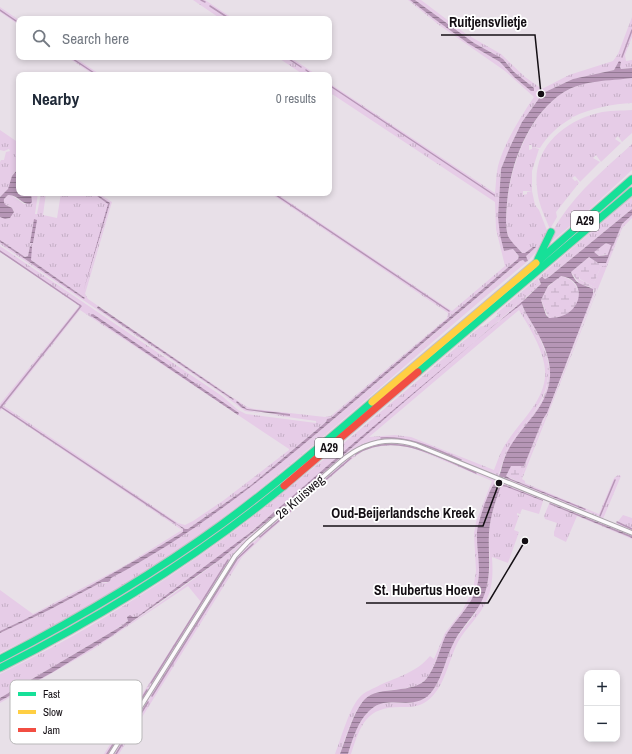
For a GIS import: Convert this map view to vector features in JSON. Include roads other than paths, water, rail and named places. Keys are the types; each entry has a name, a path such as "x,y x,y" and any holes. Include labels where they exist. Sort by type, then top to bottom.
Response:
{"highway":[{"name":"A29","path":"0,658 46,635 122,592 194,544 272,486 632,179"},
{"name":"A29","path":"0,668 56,640 117,605 241,520 306,467 632,191"},
{"name":"A29","path":"536,262 551,232"}],"street":[{"name":"2e Kruisweg","path":"142,704 235,556 248,542 351,453 364,446 379,442 406,442 632,533"},
{"name":"2e Kruisweg","path":"111,754 117,744"}],"waterway":[{"path":"201,0 205,2"},
{"path":"210,6 225,16"},
{"path":"0,10 16,21"},
{"path":"622,57 632,30"},
{"path":"74,60 92,72"},
{"path":"290,60 301,67"},
{"path":"332,87 494,195"},
{"path":"277,196 449,311"},
{"path":"608,256 612,245"},
{"path":"0,251 81,306 0,408"},
{"path":"1,407 175,523"},
{"path":"381,438 412,441 461,460"},
{"path":"356,454 371,447 402,445 417,448 476,473"},
{"path":"308,495 351,458"},
{"path":"600,516 615,480"},
{"path":"260,537 303,500"},
{"path":"617,522 632,529"},
{"path":"152,696 237,559 253,544"},
{"path":"151,683 228,560"},
{"path":"142,698 147,690"},
{"path":"142,712 148,702"},
{"path":"107,754 113,744"},
{"path":"116,754 122,744"}],"place":[{"name":"Ruitjensvlietje","path":"541,94"},
{"name":"Oud-Beijerlandsche Kreek","path":"499,483"},
{"name":"St. Hubertus Hoeve","path":"525,541"}]}
